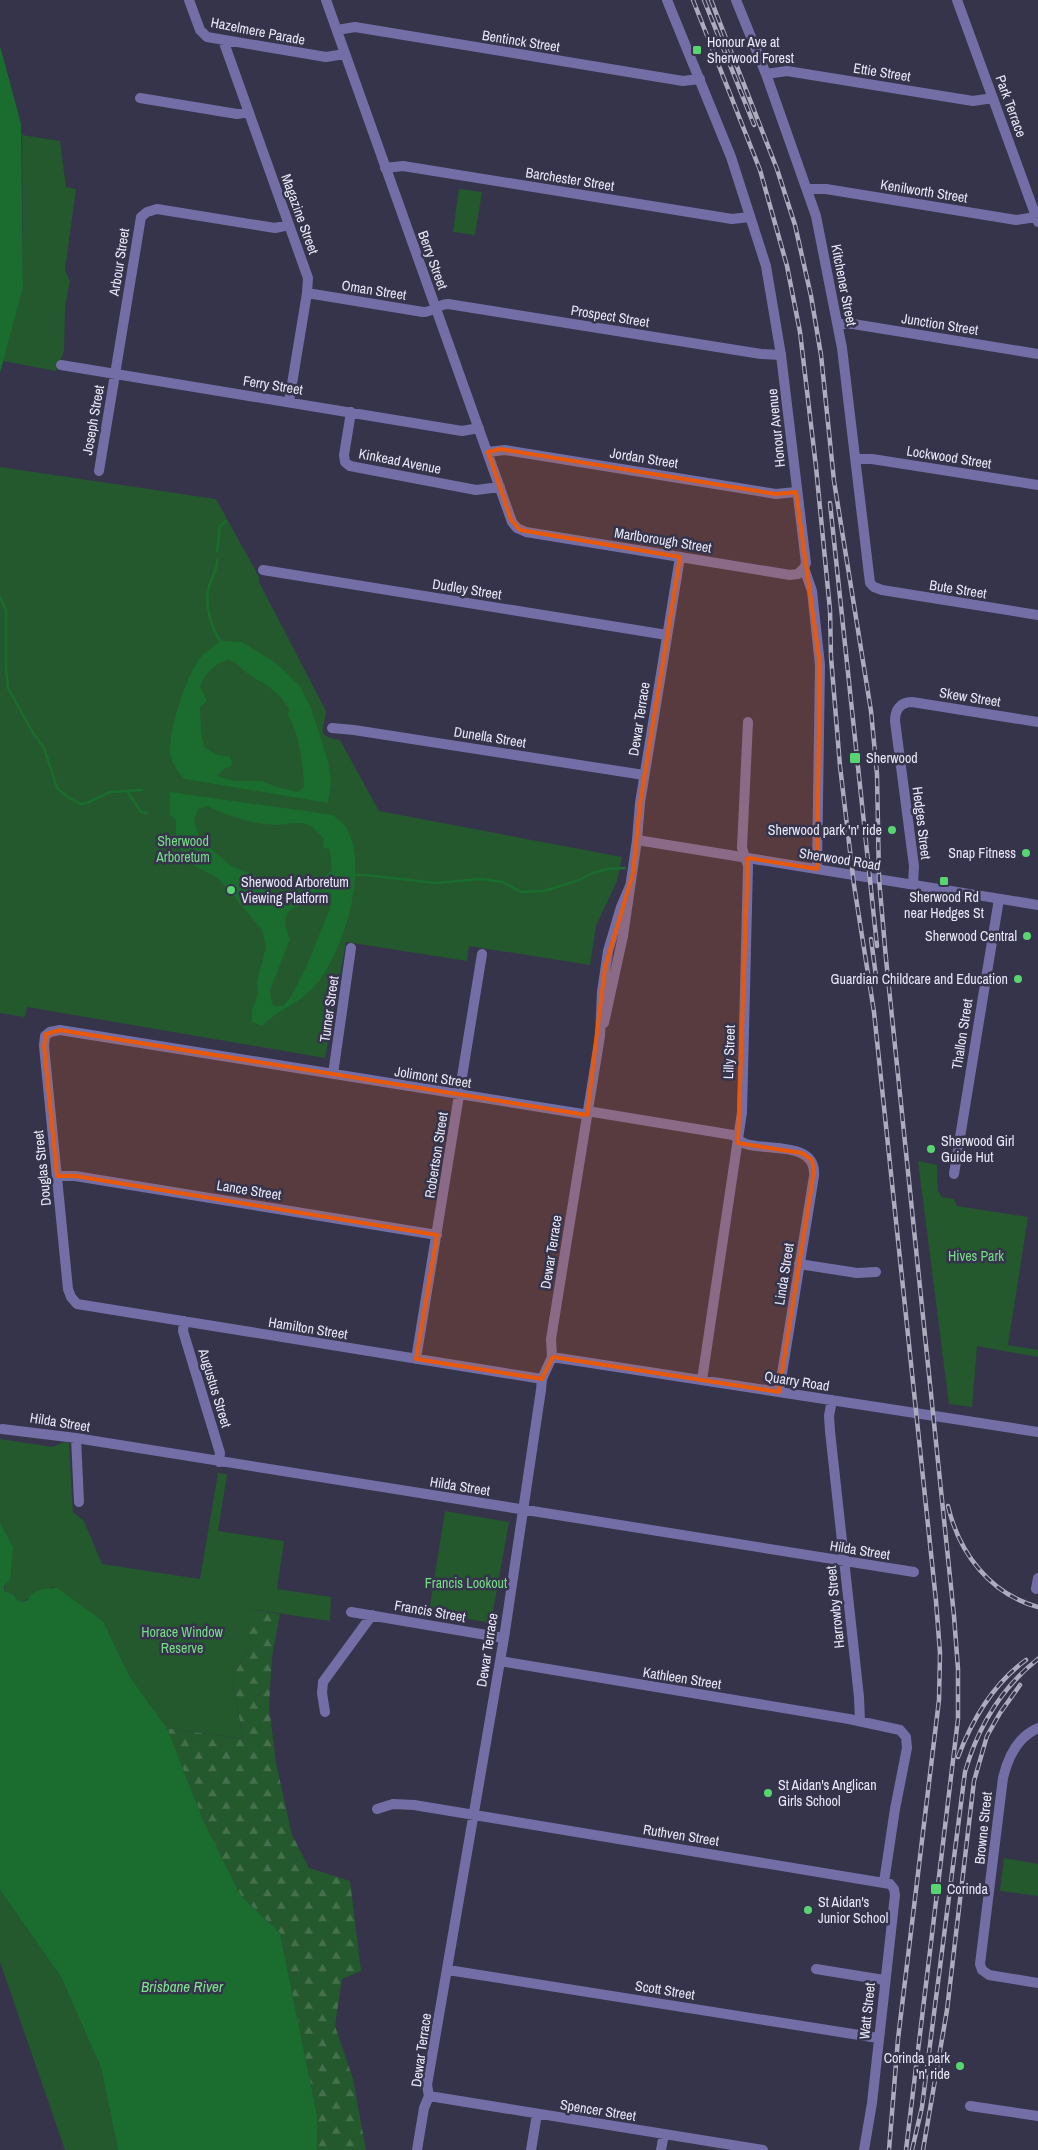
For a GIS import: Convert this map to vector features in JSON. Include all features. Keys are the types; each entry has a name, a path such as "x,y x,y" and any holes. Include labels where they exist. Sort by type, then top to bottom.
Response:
{"street":[{"name":"Hazelmere Parade","path":"189,0 203,35 326,57 345,54"},
{"name":"Berry Street","path":"326,0 511,520 517,528"},
{"name":"Honour Avenue","path":"667,0 731,157 768,278 781,355 806,563 804,568 812,591 820,665 817,869"},
{"name":"Kitchener Street","path":"736,0 766,74 808,189 818,225 838,324 856,459 868,576 874,588"},
{"name":"Park Terrace","path":"957,0 1037,219"},
{"name":"Bentinck Street","path":"337,30 355,28 683,81 700,79"},
{"name":"Magazine Street","path":"223,40 308,278 289,402"},
{"name":"Ettie Street","path":"766,74 787,70 973,101 993,98"},
{"path":"140,98 237,114 249,112"},
{"name":"Barchester Street","path":"385,168 403,166 732,220 750,217"},
{"name":"Kenilworth Street","path":"808,189 826,189 1016,220 1037,219"},
{"name":"Arbour Street","path":"115,374 138,227 144,214 157,209 275,228 289,225"},
{"name":"Oman Street","path":"307,293 423,312 436,308"},
{"name":"Prospect Street","path":"436,308 448,304 761,354 781,355"},
{"name":"Junction Street","path":"838,324 854,324 1038,354"},
{"name":"Ferry Street","path":"61,364 462,431 479,428"},
{"name":"Joseph Street","path":"99,471 115,374"},
{"name":"Kinkead Avenue","path":"351,412 344,455 345,462 350,466 476,490 500,488"},
{"name":"Jordan Street","path":"488,452 505,450 776,494 796,492"},
{"name":"Lockwood Street","path":"856,459 872,459 1038,485"},
{"name":"Marlborough Street","path":"517,528 526,532 790,575 798,574 804,568"},
{"name":"Dewar Terrace","path":"417,2150 424,2108 429,2096 428,2085 504,1638 542,1379 552,1357 551,1339 600,1036 618,965 628,910 644,775 680,557"},
{"name":"Dudley Street","path":"263,570 667,635"},
{"name":"Bute Street","path":"874,588 1038,615"},
{"name":"Skew Street","path":"899,706 906,702 912,702 1038,722"},
{"name":"Hedges Street","path":"899,706 895,713 895,721 913,858 913,884"},
{"name":"Lilly Street","path":"702,1380 742,1112 748,866 742,848 748,722"},
{"name":"Dunella Street","path":"332,728 644,775"},
{"name":"Sherwood Road","path":"637,840 1038,905"},
{"name":"Thallon Street","path":"954,1174 998,898"},
{"name":"Turner Street","path":"333,1074 352,948"},
{"name":"Robertson Street","path":"416,1359 482,954"},
{"name":"Jolimont Street","path":"46,1034 60,1030 582,1114 593,1112 732,1135 745,1144 802,1153 812,1160"},
{"name":"Douglas Street","path":"46,1034 44,1046 68,1289 72,1299"},
{"name":"Linda Street","path":"779,1392 814,1176 812,1160"},
{"name":"Lance Street","path":"57,1176 75,1176 437,1235"},
{"path":"799,1264 857,1273 876,1272"},
{"name":"Hamilton Street","path":"72,1299 84,1306 542,1379"},
{"name":"Augustus Street","path":"184,1321 183,1331 220,1453 219,1462"},
{"name":"Quarry Road","path":"552,1357 1038,1432"},
{"name":"Harrowby Street","path":"832,1400 829,1416 830,1431 860,1721"},
{"name":"Hilda Street","path":"2,1429 76,1438 914,1572"},
{"path":"76,1438 79,1502"},
{"name":"Francis Street","path":"351,1612 504,1638"},
{"path":"325,1712 322,1693 323,1682 372,1615"},
{"name":"Kathleen Street","path":"500,1661 897,1728 904,1734 907,1741 903,1777 895,1809 884,1882"},
{"name":"Browne Street","path":"1037,1728 1018,1743 1010,1756 1003,1778 980,1966 983,1972 989,1975 1038,1983"},
{"name":"Ruthven Street","path":"377,1809 400,1803 884,1882"},
{"name":"Watt Street","path":"864,2150 872,2103 895,1892 892,1885 884,1882"},
{"path":"816,1969 884,1980"},
{"name":"Scott Street","path":"448,1970 878,2038"},
{"name":"Spencer Street","path":"429,2096 763,2150"},
{"path":"970,2106 1038,2116"},
{"path":"531,2150 537,2114"},
{"path":"661,2150 664,2134"}],"highlighted area":[{"path":"500,449 776,494 796,492 820,665 817,869 748,858 738,1143 802,1153 812,1160 814,1171 779,1392 553,1357 542,1379 416,1359 437,1235 75,1176 57,1176 44,1046 46,1034 60,1030 587,1115 605,967 633,873 640,803 680,557 520,530 511,520 488,452"}],"green space":[{"path":"22,135 60,141 66,187 76,189 65,270 70,281 65,307 64,351 56,371 3,361 23,288"},
{"path":"459,189 482,192 475,235 453,232"},
{"name":"Sherwood Arboretum","path":"0,467 216,499 259,577 259,582 326,711 323,727 324,734 340,740 379,811 622,857 617,881 596,926 590,965 469,946 467,961 346,942 325,1058 27,1007 25,1017 0,1013"},
{"name":"Hives Park","path":"918,1161 937,1165 938,1191 942,1197 954,1199 957,1206 1028,1217 1008,1345 1038,1350 1038,1357 977,1346 972,1407 949,1404"},
{"name":"Horace Window Reserve","path":"0,1439 53,1447 64,1442 69,1443 73,1512 84,1521 102,1564 200,1579 218,1473 227,1474 218,1531 284,1541 277,1589 331,1597 330,1621 251,1609 246,1653 232,1678 243,1739 167,1728 130,1677 103,1621 54,1587 46,1589 22,1602 17,1600 14,1595 4,1591 13,1547 0,1522"},
{"name":"Francis Lookout","path":"445,1511 509,1522 491,1623 429,1612"},
{"path":"250,1609 280,1614 272,1657 269,1707 276,1763 292,1835 309,1868 350,1881 361,1971 342,1979 335,2026 353,2079 366,2150 317,2150 317,2115 280,1933 241,1896 204,1822 167,1728 243,1739 232,1678 246,1653"},
{"path":"1004,1858 1038,1864 1038,1896 1000,1891"},
{"path":"0,1890 61,1977 101,2068 118,2150 65,2150 0,1962"}],"water":[{"path":"0,46 21,124 23,288 0,373"},
{"path":"220,641 242,642 276,663 300,686 311,708 328,761 331,783 328,803 185,779 176,769 171,757 170,748 178,706 189,678 200,658","holes":["230,660 273,690 289,709 288,715 298,741 303,769 304,787 298,792 262,781 234,781 217,776 224,769 231,766 232,762 230,757 217,755 204,747 200,707 207,701 200,686 204,677 214,667"]},
{"path":"170,792 333,815 345,826 353,842 355,863 354,887 350,911 333,957 311,990 273,1016 262,1026 252,1022 252,1010 258,994 257,982 266,947 262,930 218,878 195,866 181,852 176,835 176,820 170,815","holes":["207,806 232,816 258,823 275,825 302,823 309,825 324,839 323,847 329,849 332,870 306,889 291,894 274,895 254,875 233,867 213,851 199,836 194,821 198,809","329,892 332,895 331,906 306,967 291,997 283,1006 275,1006 272,1004 270,990 290,939 285,920 286,916 292,909 309,905 320,895"]},
{"name":"Brisbane River","path":"0,1522 13,1547 10,1580 4,1586 4,1591 14,1595 17,1600 22,1602 28,1600 36,1591 57,1588 103,1621 130,1677 167,1728 204,1822 241,1896 280,1933 317,2115 317,2150 118,2150 101,2068 61,1977 0,1890"}],"waterway":[{"path":"217,551 220,526 226,521"},
{"path":"217,560 207,600 211,622 220,641"},
{"path":"0,597 6,610 8,688 32,731 44,748 57,788 69,798 81,804 110,792 142,790"},
{"path":"127,791 141,812 147,813"},
{"path":"365,875 436,883 481,879 503,882 521,892 544,891 607,869 625,868"},
{"path":"355,875 363,875"}],"railway":[{"path":"693,0 760,170 787,266 800,332 830,610 831,657 840,766 854,885 874,1012 936,1601 940,1653 939,1700 898,2039 889,2150"},
{"path":"704,0 754,125"},
{"path":"711,0 777,169 795,225 811,296 821,355 834,481 871,711 877,774 879,879 886,959 954,1616 958,1669 958,1719 906,2150"},
{"path":"830,503 877,946"},
{"path":"871,939 877,984"},
{"path":"948,1506 960,1540 979,1569 991,1582 1005,1592 1021,1601 1038,1607"},
{"path":"912,2150 922,2107 965,1772 970,1755 992,1710 1013,1683 1038,1659"},
{"path":"958,1757 977,1716 994,1691 1003,1680 1026,1660"},
{"path":"923,2150 947,2010 974,1781 987,1736 1000,1713 1020,1685"}],"place":[{"name":"Honour Ave at Sherwood Forest","path":"697,50"},
{"name":"Sherwood","path":"855,758"},
{"name":"Sherwood park 'n' ride","path":"892,830"},
{"name":"Snap Fitness","path":"1026,853"},
{"name":"Sherwood Rd near Hedges St","path":"944,881"},
{"name":"Sherwood Arboretum Viewing Platform","path":"231,890"},
{"name":"Sherwood Central","path":"1027,936"},
{"name":"Guardian Childcare and Education","path":"1018,979"},
{"name":"Sherwood Girl Guide Hut","path":"931,1149"},
{"name":"St Aidan's Anglican Girls School","path":"768,1793"},
{"name":"Corinda","path":"936,1889"},
{"name":"St Aidan's Junior School","path":"808,1910"},
{"name":"Corinda park 'n' ride","path":"960,2066"}]}
